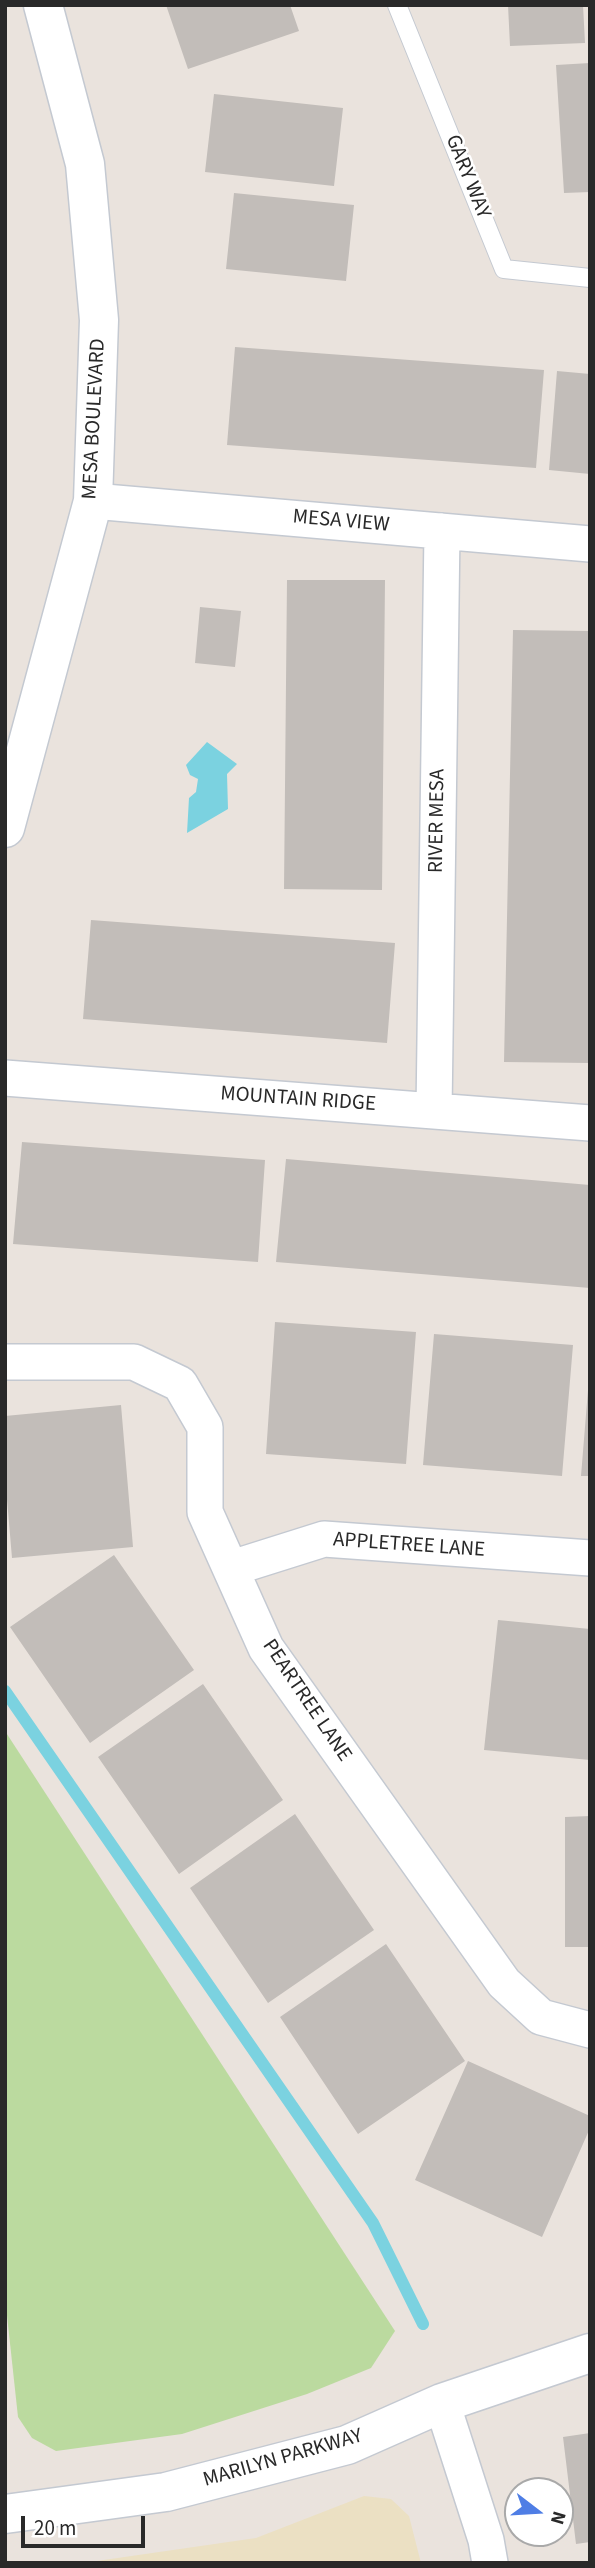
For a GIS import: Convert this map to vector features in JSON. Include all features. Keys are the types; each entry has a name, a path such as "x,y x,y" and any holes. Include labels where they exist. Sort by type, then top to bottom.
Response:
{"street":[{"name":"MESA BOULEVARD","path":"5,828 93,501 99,320 85,164 43,5"},
{"name":"MESA VIEW","path":"93,501 590,544"},
{"name":"RIVER MESA","path":"434,1111 442,531"},
{"name":"MOUNTAIN RIDGE","path":"5,1078 590,1122"},
{"name":"PEARTREE LANE","path":"5,1362 134,1362 180,1384 205,1427 205,1512 266,1648 504,1983 541,2017 590,2030"},
{"name":"APPLETREE LANE","path":"232,1568 324,1539 590,1558"},
{"name":"MARILYN PARKWAY","path":"5,2514 166,2492 347,2445 442,2403 590,2353"},
{"path":"442,2403 486,2540 490,2563"}],"lane":[{"name":"GARY WAY","path":"397,5 504,269 590,278"}],"green space":[{"path":"5,1731 395,2331 371,2368 307,2394 182,2434 56,2451 32,2438 18,2417 5,2297"}],"sand":[{"path":"364,2496 391,2499 409,2516 421,2563 83,2563 256,2538"}],"water":[{"path":"207,742 237,764 227,774 228,809 187,833 189,798 196,792 198,779 190,775 186,765"}],"building":[{"path":"166,5 290,5 299,31 188,69"},
{"path":"508,5 583,5 585,43 510,46"},
{"path":"590,63 590,192 564,193 556,65"},
{"path":"214,94 343,108 334,186 205,172"},
{"path":"234,193 354,205 346,281 226,269"},
{"path":"235,347 544,370 536,468 227,445"},
{"path":"557,371 590,374 590,474 549,470"},
{"path":"287,580 385,580 382,890 284,889"},
{"path":"200,607 241,611 235,667 195,663"},
{"path":"513,630 590,631 590,1063 504,1062"},
{"path":"91,920 395,943 387,1043 83,1019"},
{"path":"22,1142 265,1160 258,1262 13,1244"},
{"path":"286,1159 590,1185 590,1288 276,1262"},
{"path":"275,1322 416,1332 406,1464 266,1454"},
{"path":"434,1334 573,1345 562,1476 423,1465"},
{"path":"588,1390 590,1476 581,1476"},
{"path":"121,1405 133,1547 12,1558 5,1476 5,1416"},
{"path":"114,1555 194,1670 90,1743 10,1627"},
{"path":"498,1620 590,1629 590,1760 484,1750"},
{"path":"203,1684 283,1800 179,1874 98,1757"},
{"path":"295,1814 374,1930 268,2003 190,1888"},
{"path":"590,1816 590,1947 565,1947 565,1817"},
{"path":"386,1944 465,2061 358,2134 280,2017"},
{"path":"468,2061 590,2116 590,2128 542,2237 415,2180"},
{"path":"590,2433 590,2542 576,2544 574,2477 568,2477 563,2437"}],"waterway":[{"path":"5,1691 373,2223 423,2324"}]}
